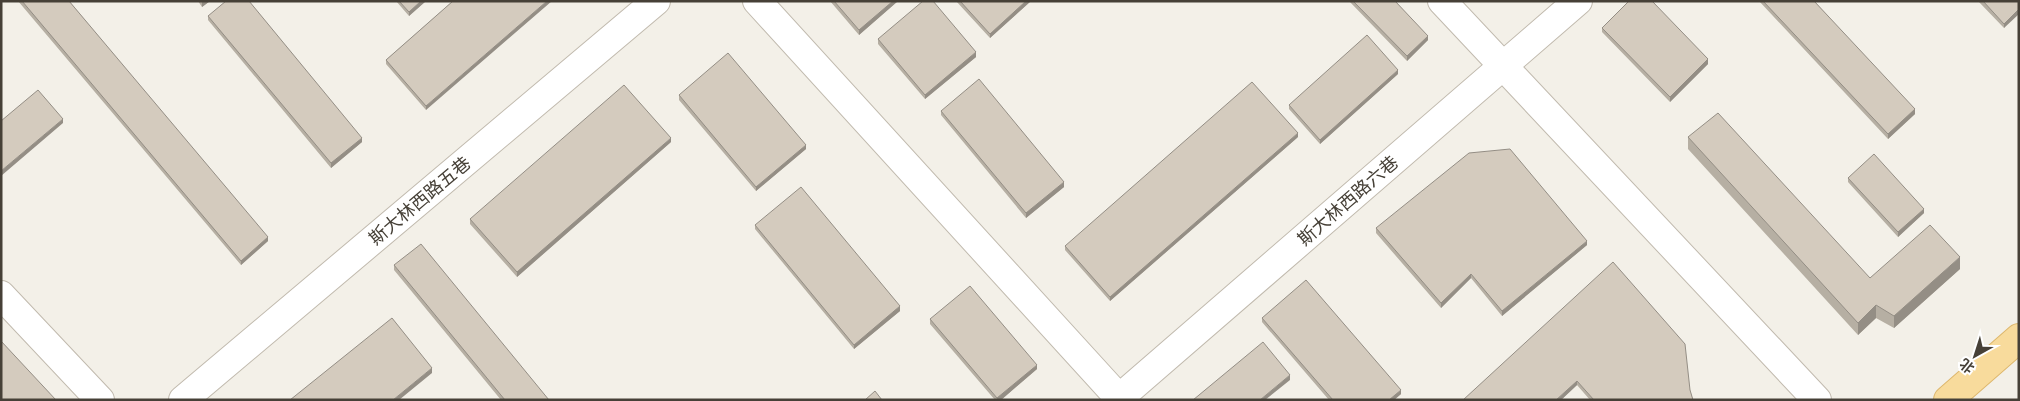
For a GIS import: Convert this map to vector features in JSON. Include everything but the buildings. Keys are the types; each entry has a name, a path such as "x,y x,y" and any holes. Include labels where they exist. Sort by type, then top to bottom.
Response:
{"main road":[{"path":"1948,400 2019,338"}],"street":[{"name":"斯大林西路五巷","path":"183,400 656,1"},
{"path":"757,1 1118,399"},
{"path":"1442,1 1817,400"},
{"name":"斯大林西路六巷","path":"1118,399 1578,1"},
{"path":"1,295 100,400"}]}
